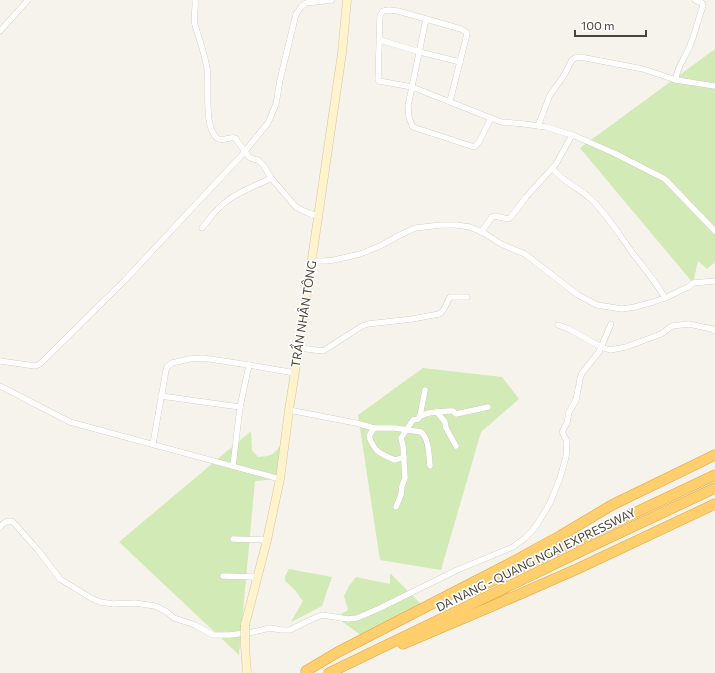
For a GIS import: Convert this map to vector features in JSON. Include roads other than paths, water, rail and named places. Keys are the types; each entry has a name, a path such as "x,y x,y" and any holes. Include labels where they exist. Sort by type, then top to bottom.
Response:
{"highway":[{"path":"304,672 507,566 612,505 715,455"},
{"name":"DA NANG - QUANG NGAI EXPRESSWAY","path":"355,645 715,475"},
{"name":"DA NANG - QUANG NGAI EXPRESSWAY","path":"367,657 570,556 715,488"},
{"path":"329,673 577,569 715,504"},
{"path":"335,673 351,664"}],"street":[{"path":"0,31 28,0"},
{"path":"195,0 195,25 208,70 208,108 215,135 220,140 232,137 235,138 250,158 258,160 264,166 271,178 296,207 318,216"},
{"path":"0,361 35,366 40,364 126,280 245,152 268,123 276,104 280,80 296,14 306,3 332,0"},
{"name":"TRẦN NHÂN TÔNG","path":"247,673 245,625 267,540 280,479 342,53 347,0"},
{"path":"676,80 676,76 689,48 703,6 702,3 695,0"},
{"path":"450,101 467,34 466,32 455,27 398,11 383,11 380,16 378,80 381,82 412,87 501,122 546,127 614,153 665,179 715,231"},
{"path":"426,19 410,94 408,111 413,127 474,147 480,142 491,118"},
{"path":"380,40 460,62"},
{"path":"538,126 550,95 563,77 572,60 577,57 644,69 676,80 715,86"},
{"path":"481,232 492,217 495,216 508,219 511,217 526,198 553,169 562,156 572,136"},
{"path":"553,169 560,177 583,192 601,209 655,282 665,298"},
{"path":"202,228 230,198 271,178"},
{"path":"312,261 334,260 360,254 380,246 415,228 456,225 470,227 501,244 525,254 578,295 597,305 622,309 665,298 693,283 715,281"},
{"path":"299,348 323,351 362,326 372,323 412,319 439,314 442,312 450,297 468,297"},
{"path":"0,526 11,520 14,522 60,579 91,598 104,603 135,603 155,606 167,612 174,618 195,625 213,635 230,636 270,628 290,630 322,615 348,619 357,618 457,570 513,547 532,531 550,502 560,478 566,457 567,441 562,432 569,412 576,400 582,373 595,359 611,324"},
{"path":"558,325 610,350 626,347 661,334 672,326 689,324 712,329 715,332"},
{"path":"153,444 166,370 172,363 189,359 203,358 295,373"},
{"path":"233,466 240,407 249,365"},
{"path":"0,386 70,422 280,479"},
{"path":"420,416 425,390"},
{"path":"161,396 240,407"},
{"path":"396,507 402,495 404,478 404,457 401,438 413,420 433,412 453,411 456,414 488,407"},
{"path":"289,410 374,428 395,428 421,432 424,434 426,440 430,466"},
{"path":"437,412 445,422 446,428 456,446"},
{"path":"374,428 369,436 372,445 381,454 396,460 404,457"},
{"path":"233,539 267,540"},
{"path":"223,576 257,577"}]}
